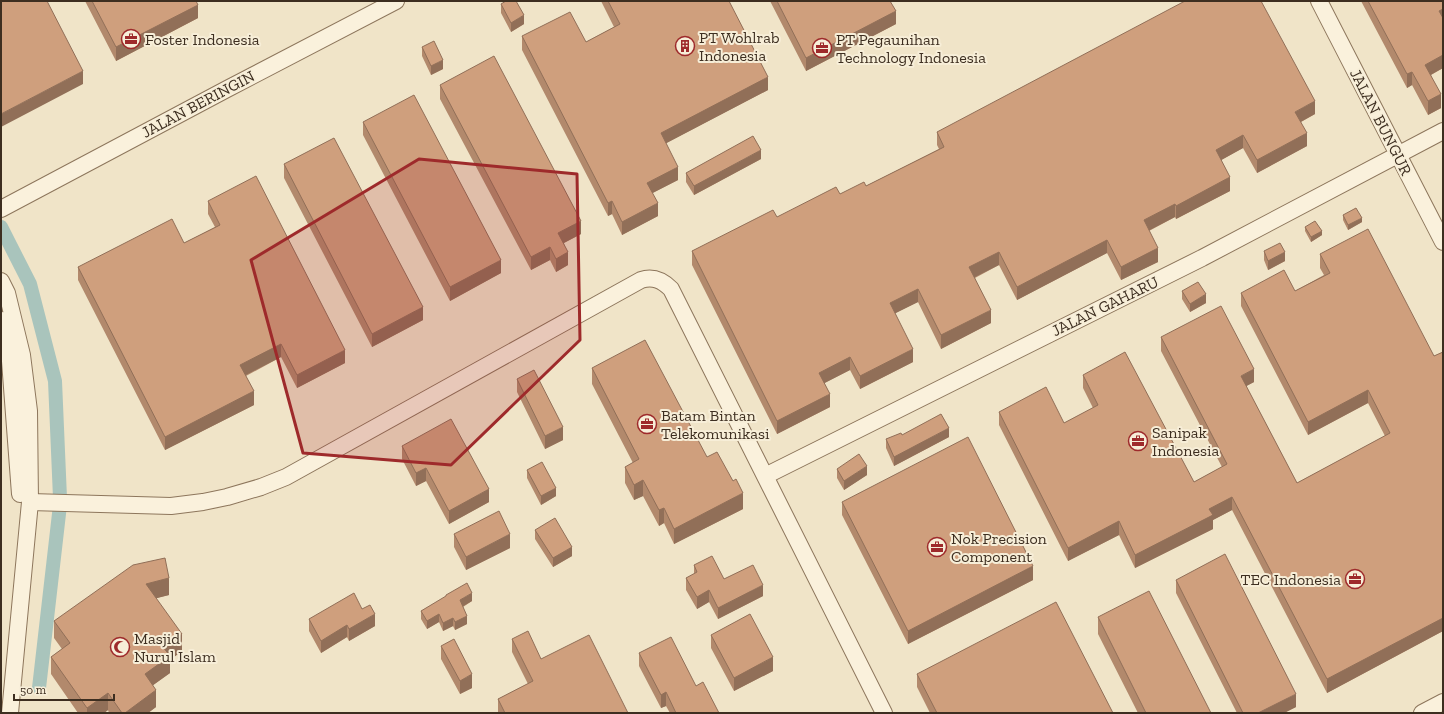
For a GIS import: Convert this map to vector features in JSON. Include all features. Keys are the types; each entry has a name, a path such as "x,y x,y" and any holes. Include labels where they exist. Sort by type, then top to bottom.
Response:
{"street":[{"name":"JALAN BERINGIN","path":"1,209 396,1"},
{"name":"JALAN BUNGUR","path":"1319,1 1443,242"},
{"name":"JALAN GAHARU","path":"765,476 1202,258 1443,131"},
{"path":"30,502 171,506 227,497 261,487 286,477 640,280 648,278 665,283 671,289 884,713"},
{"path":"1,281 7,293 22,355 30,411 30,502 10,713"},
{"path":"1,320 10,361 20,500 1,699"},
{"path":"1422,713 1443,702"}],"highlighted area":[{"path":"419,159 577,174 580,340 451,465 303,453 251,260"}],"building":[{"path":"1,1 47,1 83,71 1,114"},
{"name":"Foster Indonesia","path":"92,1 196,1 198,5 116,47"},
{"path":"506,1 516,1 524,15 511,23 501,4"},
{"path":"608,1 729,1 768,77 661,133 678,167 647,183 658,203 622,222 612,201 608,203 522,36 570,12 586,42 620,24"},
{"name":"PT Pegaunihan Technology Indonesia","path":"777,1 890,1 896,11 806,58"},
{"path":"1185,1 1261,1 1315,101 1295,112 1307,133 1257,160 1243,135 1216,150 1230,177 1176,206 1175,204 1144,220 1158,248 1121,267 1107,240 1017,287 999,252 969,267 991,310 941,335 918,289 890,303 913,349 860,376 850,357 819,373 830,394 777,421 692,251 773,210 777,217 836,187 840,194 864,182 866,186 944,147 937,132"},
{"path":"1368,1 1443,1 1443,9 1439,11 1443,18 1443,55 1425,65 1441,94 1428,101 1412,72 1407,74"},
{"path":"434,41 443,60 431,66 422,47"},
{"path":"494,56 581,221 558,233 568,252 556,259 550,247 531,257 440,85"},
{"path":"414,95 501,260 450,287 363,122"},
{"path":"753,136 761,150 694,186 686,173"},
{"path":"334,138 423,307 372,334 284,164"},
{"path":"256,176 345,350 297,375 281,344 240,365 254,391 165,437 78,267 172,219 184,243 220,225 208,201"},
{"path":"1356,208 1362,218 1348,225 1343,215"},
{"path":"1315,221 1322,231 1311,237 1305,227"},
{"path":"1368,229 1434,356 1443,352 1443,618 1327,679 1232,497 1209,509 1213,515 1135,555 1119,521 1068,548 999,412 1046,387 1064,423 1098,405 1083,375 1125,352 1194,482 1227,464 1161,337 1221,306 1254,369 1241,376 1297,483 1390,433 1368,390 1308,422 1241,293 1284,270 1295,291 1330,273 1320,254"},
{"path":"1280,243 1285,252 1268,261 1264,251"},
{"path":"1198,282 1206,294 1190,304 1182,291"},
{"path":"645,340 707,457 717,452 733,481 736,479 743,493 674,529 664,508 659,510 643,480 634,485 625,467 639,459 592,368"},
{"path":"534,370 563,427 545,436 517,379"},
{"path":"941,414 949,428 894,457 886,439 901,433 902,435"},
{"path":"451,419 489,489 449,511 426,468 416,473 402,446"},
{"name":"Nok Precision Component","path":"968,437 1033,566 908,631 842,502"},
{"path":"859,454 867,466 844,481 837,469"},
{"path":"542,462 556,488 541,496 527,470"},
{"path":"499,511 510,534 466,557 454,534"},
{"path":"555,518 572,547 553,558 535,530"},
{"path":"1225,554 1296,694 1258,713 1243,713 1176,580"},
{"path":"712,556 724,579 753,565 763,585 718,608 709,590 697,597 686,578 697,572 694,565"},
{"name":"Masjid Nurul Islam","path":"165,558 169,578 146,584 182,634 163,647 170,656 145,674 156,690 125,713 122,713 108,693 87,708 51,657 70,643 54,621 133,565"},
{"path":"467,583 472,593 460,600 467,616 455,622 453,618 443,623 439,614 427,621 421,611"},
{"path":"1149,591 1211,713 1146,713 1098,617"},
{"path":"354,593 362,609 370,605 375,614 349,629 347,625 321,641 309,619"},
{"path":"1056,602 1113,713 937,713 917,674"},
{"path":"750,614 773,657 734,678 711,635"},
{"path":"528,631 541,659 589,635 628,713 505,713 498,699 533,681 512,639"},
{"path":"671,637 696,686 703,682 719,713 676,713 666,692 661,695 639,653"},
{"path":"454,639 472,674 460,681 441,646"}],"waterway":[{"path":"1,227 30,284 55,381 60,498"},
{"path":"39,688 60,505"}],"place":[{"name":"Foster Indonesia","path":"131,39"},
{"name":"PT Wohlrab Indonesia","path":"685,46"},
{"name":"PT Pegaunihan Technology Indonesia","path":"822,48"},
{"name":"Batam Bintan Telekomunikasi","path":"647,424"},
{"name":"Sanipak Indonesia","path":"1138,441"},
{"name":"Nok Precision Component","path":"937,547"},
{"name":"TEC Indonesia","path":"1355,579"},
{"name":"Masjid Nurul Islam","path":"120,647"}]}
